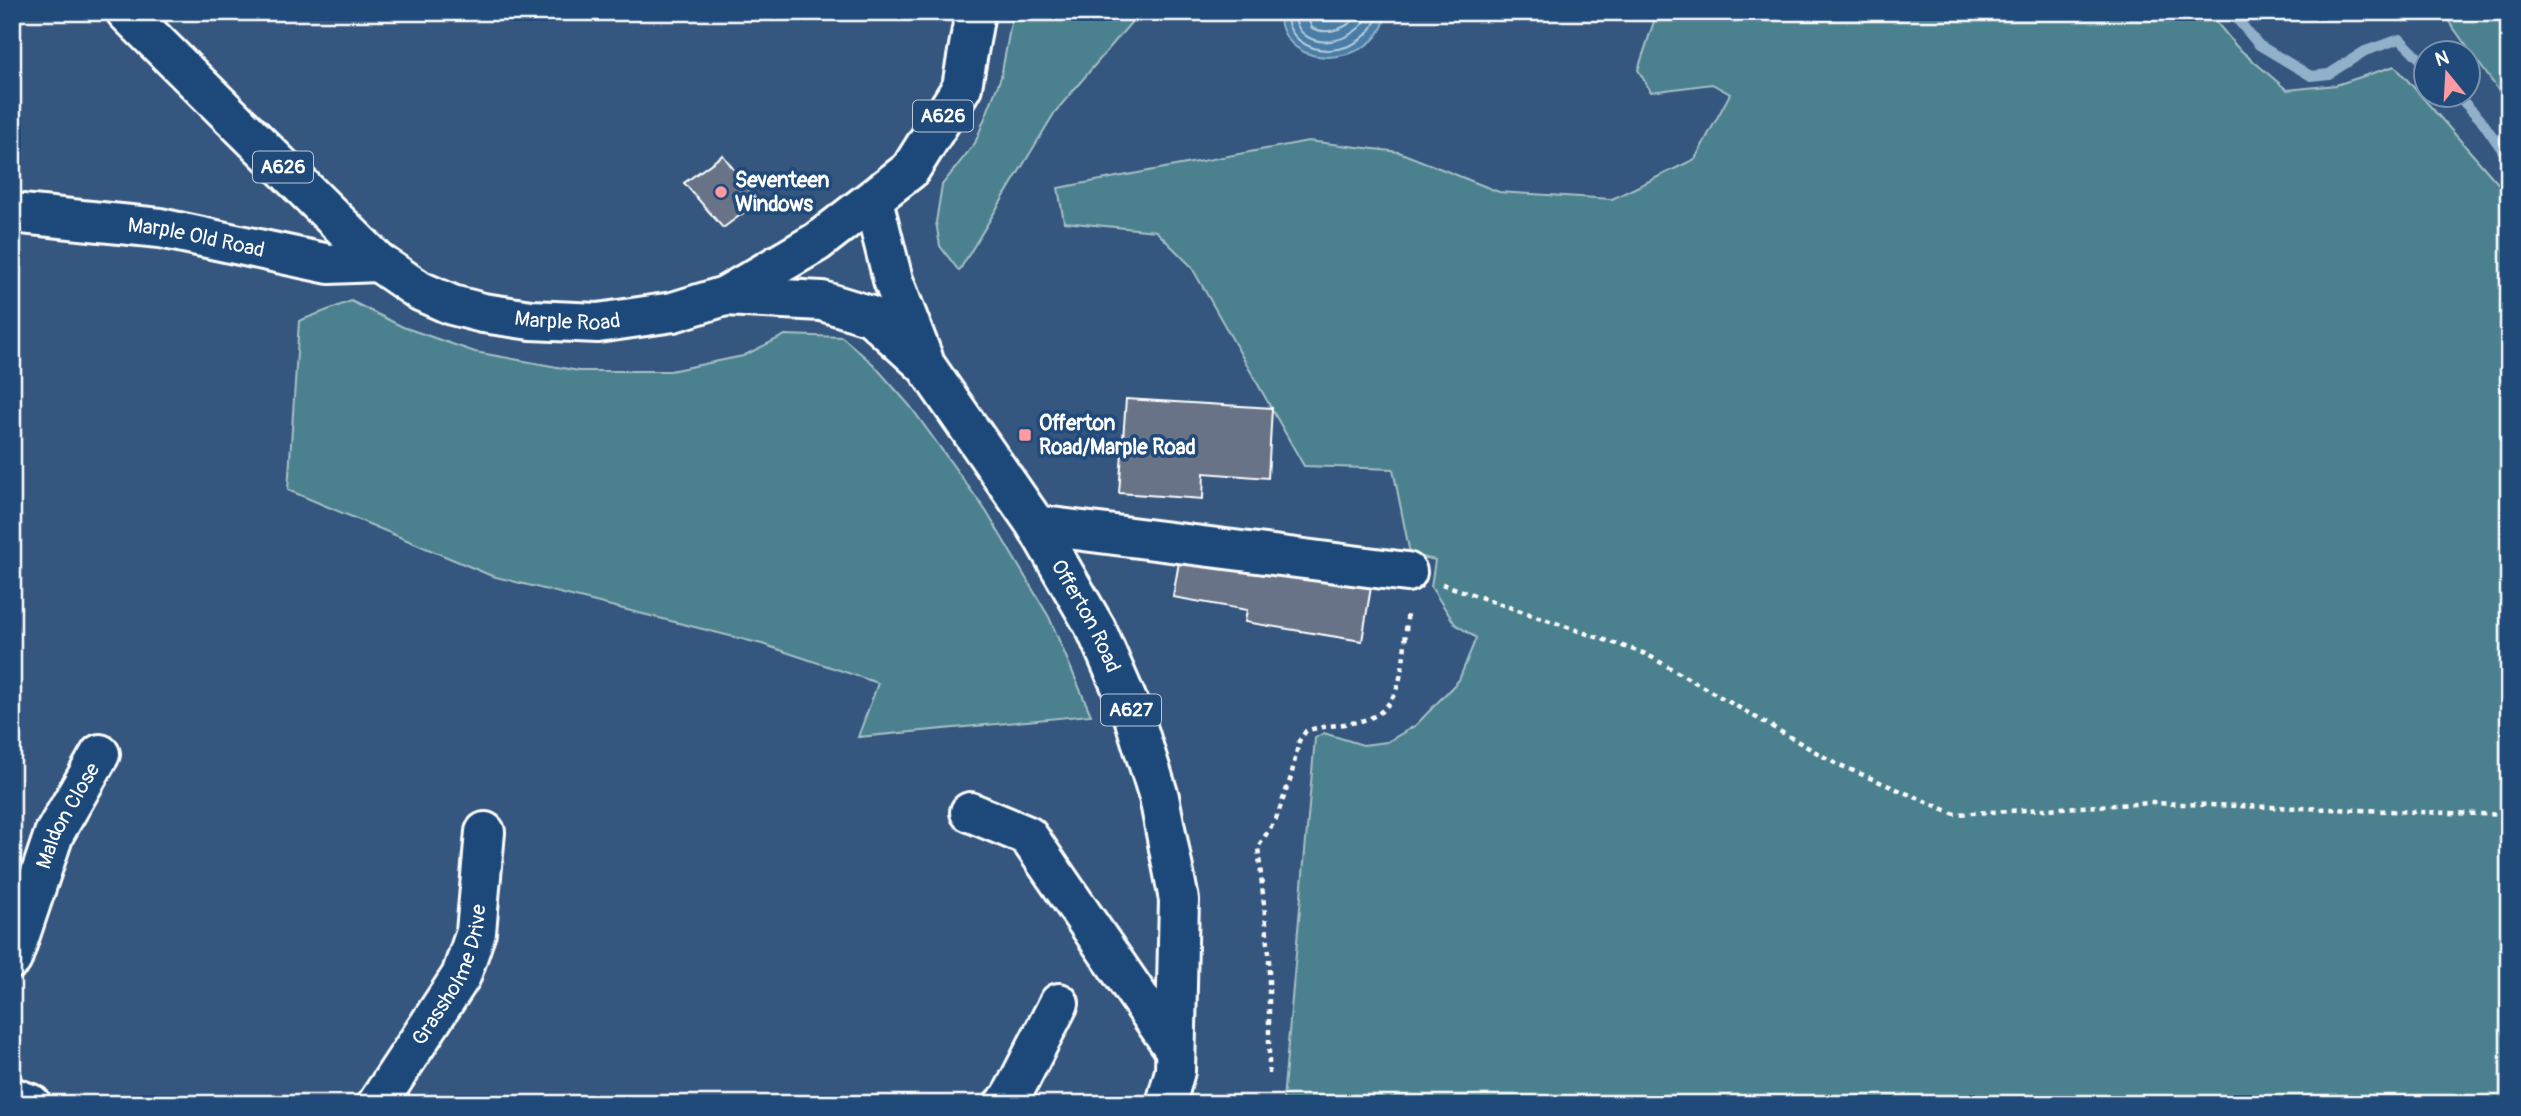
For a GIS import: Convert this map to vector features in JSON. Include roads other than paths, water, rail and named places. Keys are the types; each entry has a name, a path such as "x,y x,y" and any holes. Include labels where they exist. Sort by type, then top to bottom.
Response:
{"main road":[{"name":"Marple Road","path":"126,12 379,261 420,291 452,305 483,313 531,320 597,323 673,312 725,296 817,242 873,200 909,170 962,87 975,12"},
{"name":"Offerton Road","path":"873,200 893,280 926,366"},
{"name":"Marple Old Road","path":"12,213 160,228 329,264 379,261"},
{"name":"Offerton Road","path":"725,296 822,300 871,316 926,366 1036,525 1096,629 1133,714 1159,797 1178,900 1175,1071 1166,1104"},
{"path":"1036,525 1407,572"},
{"name":"Maldon Close","path":"12,959 54,834 100,754"},
{"path":"970,812 1028,836 1175,1049"},
{"name":"Grassholme Drive","path":"377,1104 461,976 476,932 485,832"},
{"path":"1004,1104 1010,1099 1059,1003"},
{"path":"12,1097 31,1104"}],"water":[{"path":"1279,12 1385,12 1381,29 1369,43 1353,52 1334,57 1314,55 1297,48 1284,34"}],"waterway":[{"path":"2231,12 2259,45 2311,76 2329,74 2365,51 2400,39 2412,51"},
{"path":"2469,108 2482,121 2509,160"}],"place":[{"name":"Seventeen Windows","path":"721,192"},
{"name":"Offerton Road/Marple Road","path":"1025,435"}]}
